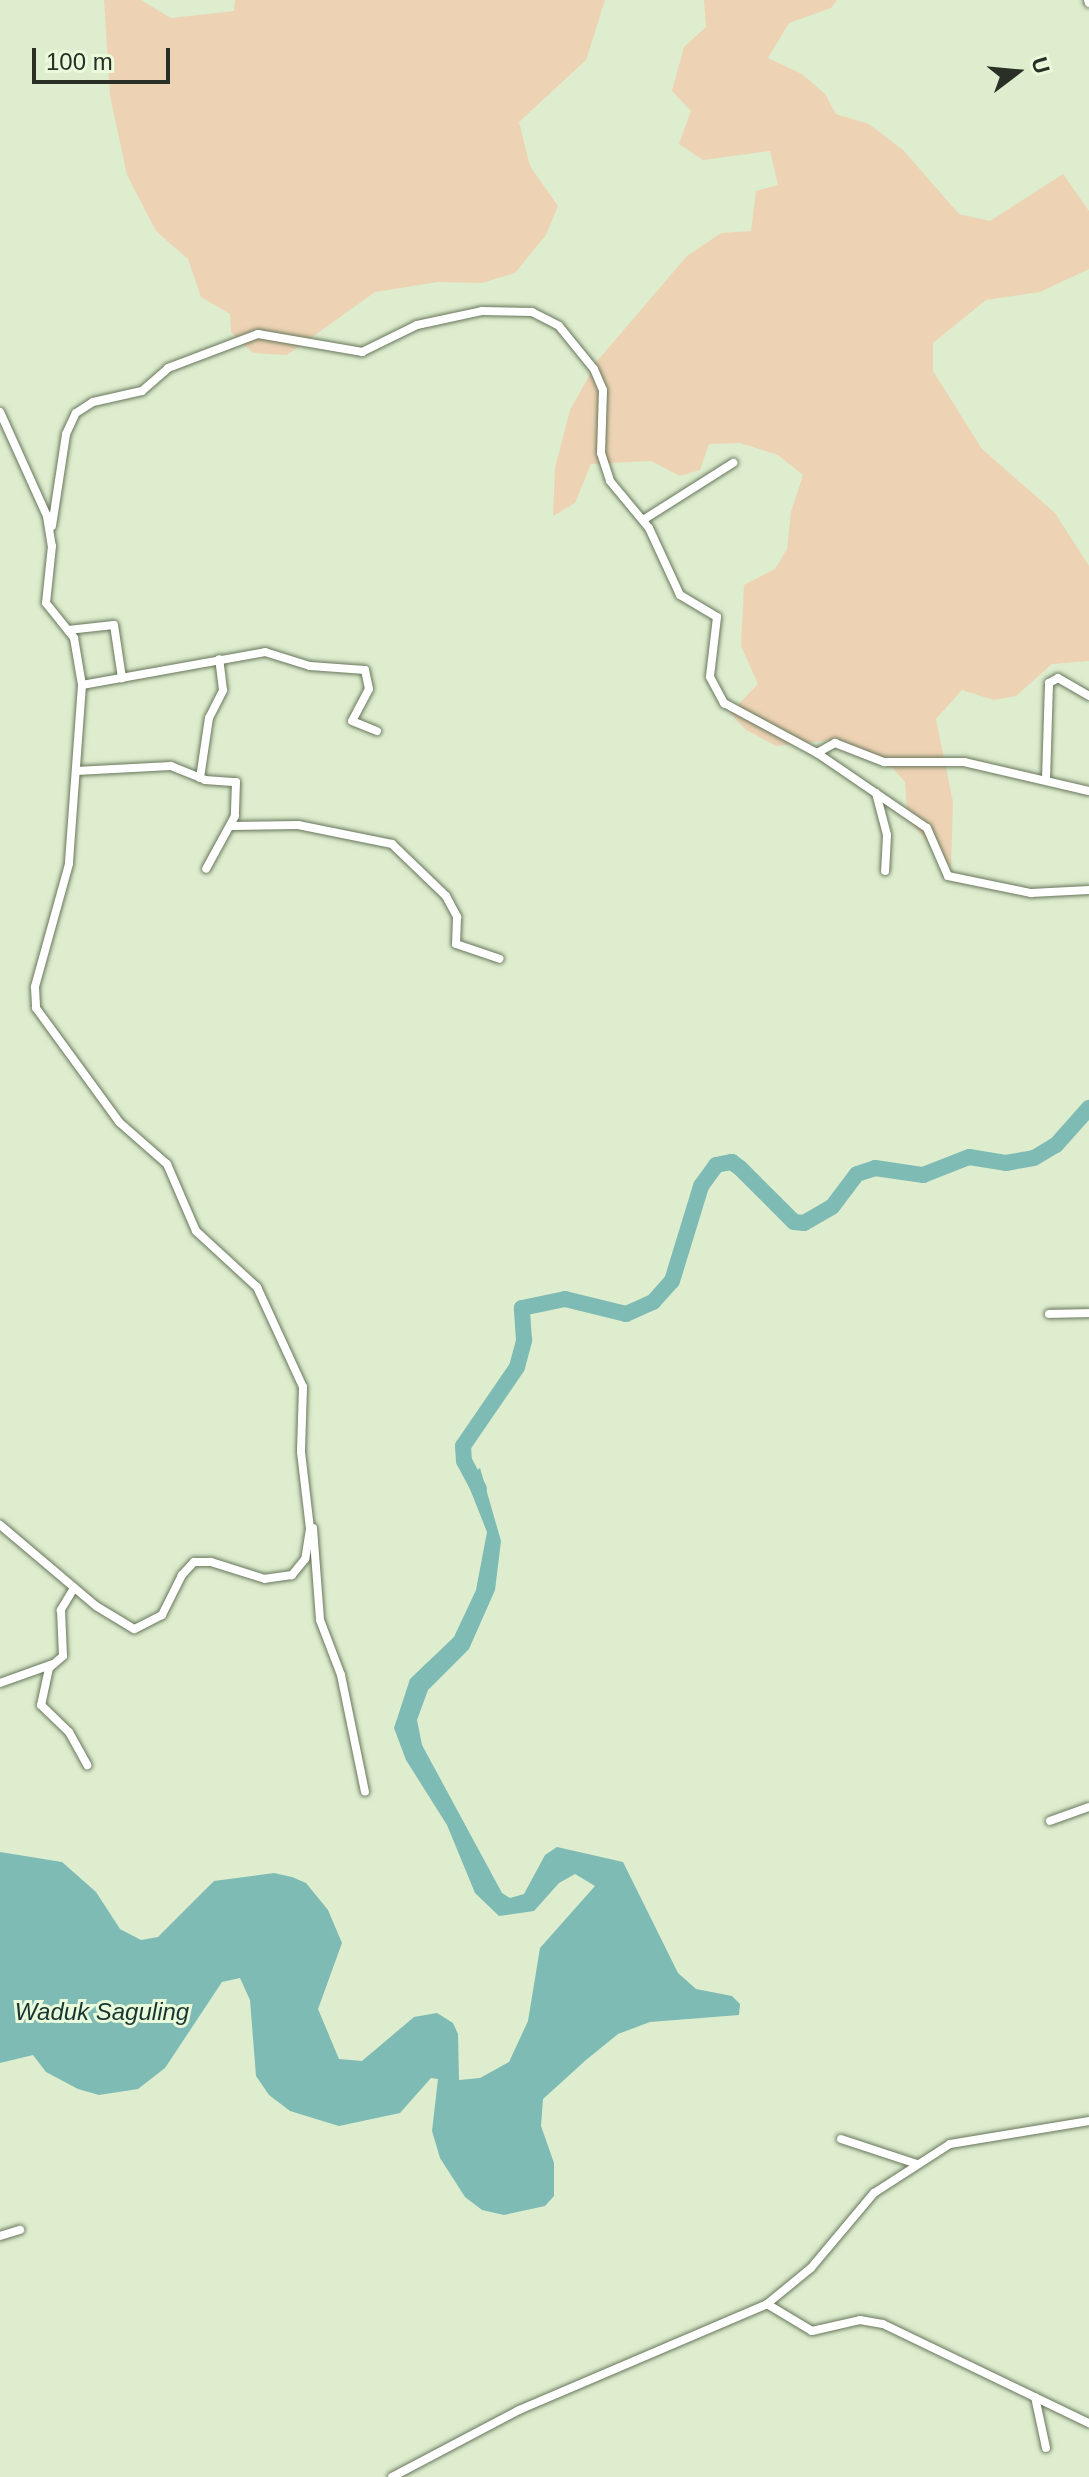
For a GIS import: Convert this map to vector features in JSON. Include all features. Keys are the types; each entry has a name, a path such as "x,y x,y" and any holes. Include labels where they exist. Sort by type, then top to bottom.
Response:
{"street":[{"path":"365,1792 341,1675 320,1620 301,1452 303,1387 257,1287 196,1231 162,1157 119,1122 36,1008 35,987 69,864 82,685 76,645 46,600 51,531 66,434 76,413 88,404 142,391 162,370 248,335 274,334 344,353 362,352 409,328 503,309 550,318 594,369 603,390 605,471 643,520 680,595 717,617 710,669 718,697 763,728 817,753 927,828 948,876 1031,893 1089,890"},
{"path":"0,412 51,531"},
{"path":"643,520 733,463"},
{"path":"68,630 114,625 122,678"},
{"path":"82,685 265,652 310,666 363,669 369,689 352,721 377,731"},
{"path":"200,778 209,718 223,690 219,659"},
{"path":"1046,779 1049,683 1058,678 1089,696"},
{"path":"817,753 835,743 884,762 943,759 1046,779 1089,791"},
{"path":"76,771 171,766 200,778 238,784 231,826 206,869"},
{"path":"876,792 887,835 885,871"},
{"path":"231,826 298,825 392,844 446,896 457,917 456,944 500,959"},
{"path":"1049,1314 1089,1313"},
{"path":"0,1525 122,1625 144,1627 162,1615 182,1575 194,1562 211,1562 265,1579 292,1575 305,1559 310,1516"},
{"path":"0,1683 54,1664 63,1656 61,1610 74,1588"},
{"path":"54,1664 41,1706 69,1732 87,1765"},
{"path":"1050,1821 1089,1807"},
{"path":"392,2477 519,2410 767,2304 811,2268 874,2193 917,2164 963,2139 1089,2121"},
{"path":"841,2139 917,2164"},
{"path":"0,2236 20,2230"},
{"path":"767,2304 812,2331 860,2320 883,2324 1089,2423"},
{"path":"1035,2397 1046,2448"}],"shaded area":[{"path":"104,0 141,0 171,18 234,11 235,0 605,0 586,60 519,122 530,166 558,206 546,235 515,273 482,283 438,282 375,292 287,355 253,353 231,332 230,314 201,297 188,259 156,231 127,175 110,96"},
{"path":"704,0 837,0 831,8 789,23 768,58 802,74 825,94 836,114 869,124 903,150 959,214 990,221 1063,174 1089,211 1089,269 1040,292 986,300 933,343 933,371 982,449 1055,513 1089,566 1089,661 1052,664 1016,696 994,700 962,690 936,719 953,802 951,867 908,820 905,782 884,758 832,740 776,746 746,730 730,713 758,684 741,646 744,585 775,569 787,549 791,512 803,475 778,455 740,443 709,444 700,470 680,476 651,461 591,464 575,503 553,516 555,468 570,410 598,360 687,256 721,233 751,231 756,191 778,185 770,151 703,160 679,144 691,111 672,91 684,47 706,27"}],"water":[{"name":"Waduk Saguling","path":"480,1468 501,1541 495,1590 469,1649 428,1690 417,1720 422,1745 502,1893 510,1898 524,1894 545,1855 557,1847 623,1862 678,1973 696,1989 732,1996 740,2004 739,2015 650,2022 618,2034 586,2060 543,2099 541,2126 554,2163 554,2196 545,2206 504,2215 482,2210 465,2197 440,2158 432,2131 438,2079 431,2078 400,2113 339,2126 290,2111 269,2095 256,2076 250,2000 240,1978 222,1982 165,2068 138,2089 99,2095 78,2089 46,2072 33,2055 0,2063 0,1852 62,1862 96,1892 120,1929 141,1940 158,1937 214,1881 274,1873 292,1877 306,1883 328,1910 342,1943 318,2009 339,2059 362,2061 414,2017 437,2013 453,2023 458,2034 459,2080 480,2078 509,2062 528,2021 540,1948 595,1886 575,1874 559,1883 534,1911 499,1916 475,1893 447,1825 406,1760 394,1728 410,1679 454,1637 476,1590 487,1532 466,1479"}],"waterway":[{"path":"479,1489 464,1461 463,1446 517,1367 524,1340 522,1308 565,1299 626,1314 653,1302 672,1281 701,1186 716,1165 732,1162 794,1222 804,1223 832,1207 857,1174 875,1168 923,1175 969,1157 1006,1163 1034,1158 1056,1145 1089,1108"}]}
